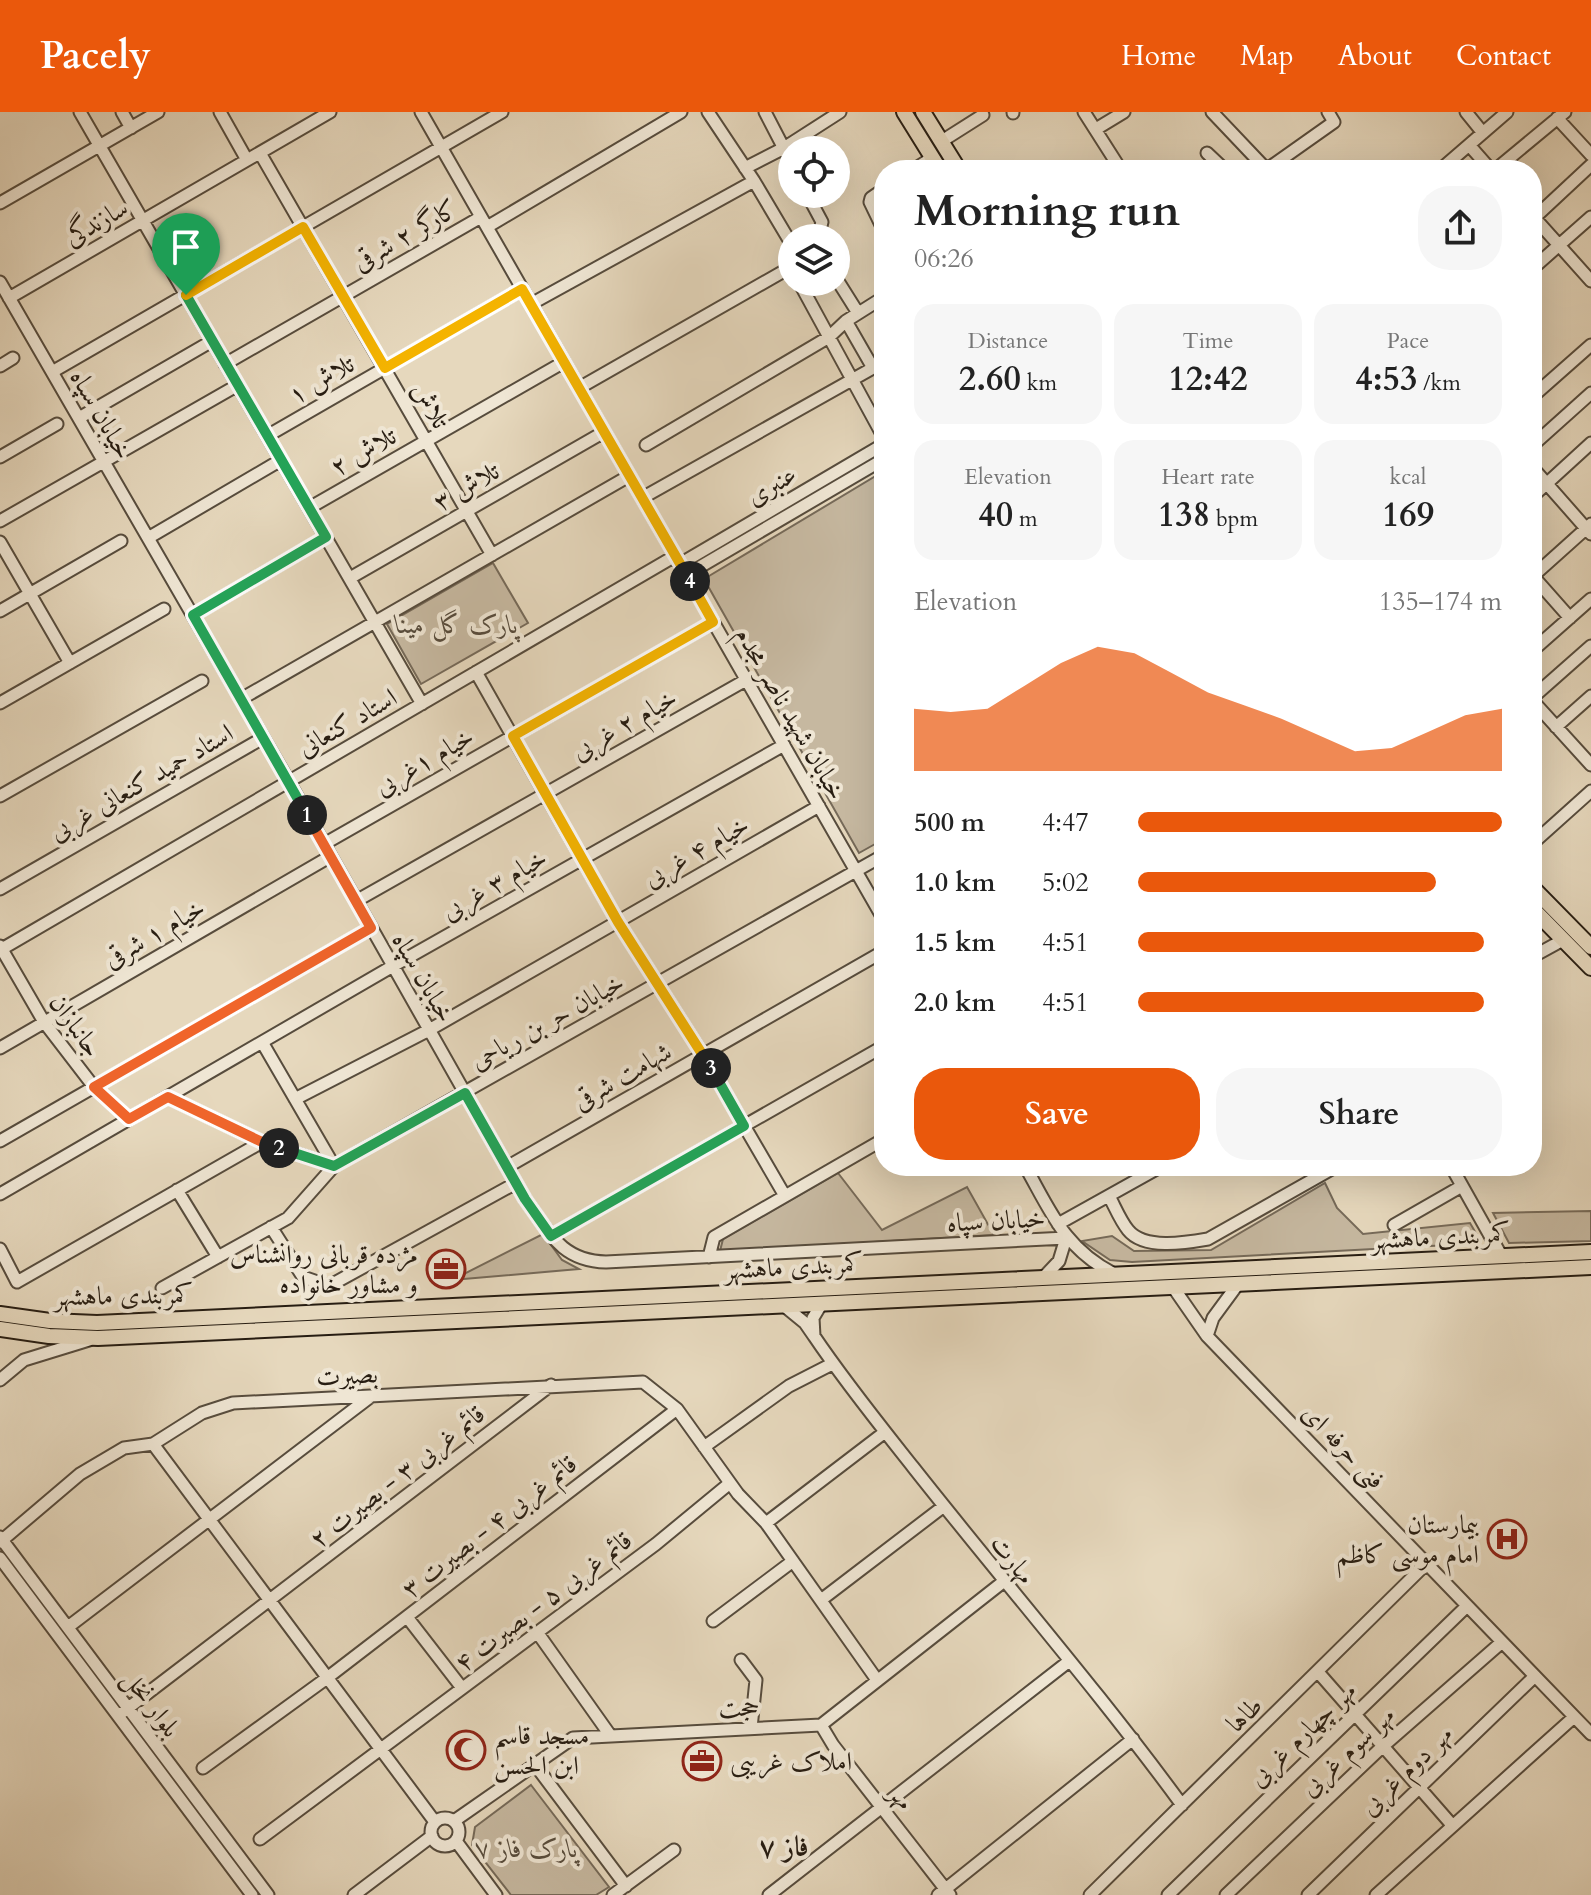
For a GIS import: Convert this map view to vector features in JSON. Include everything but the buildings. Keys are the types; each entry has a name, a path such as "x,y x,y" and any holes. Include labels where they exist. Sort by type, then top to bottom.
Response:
{"main road":[{"path":"904,112 934,160"},
{"path":"923,112 953,160"},
{"path":"1542,897 1591,947"},
{"path":"1542,918 1590,967"},
{"name":"کمربندی ماهشهر","path":"0,1314 97,1323 1591,1252"},
{"name":"کمربندی ماهشهر","path":"0,1329 49,1336 98,1338 1591,1267"}],"street":[{"path":"80,112 422,704"},
{"path":"122,112 131,128"},
{"path":"0,203 158,112"},
{"path":"220,112 247,160"},
{"name":"سازندگی","path":"9,298 330,112"},
{"name":"خیابان شهید ناصر مجدم","path":"421,112 874,902"},
{"path":"52,372 502,112"},
{"name":"کارگر ۲ شرقی","path":"225,364 343,296 484,222 681,112"},
{"path":"708,112 780,224"},
{"path":"765,112 778,137"},
{"path":"803,136 840,112"},
{"path":"1084,112 1115,160"},
{"path":"1096,129 1124,112"},
{"path":"1212,112 1258,160"},
{"path":"1466,112 1483,133"},
{"path":"1452,160 1507,112"},
{"path":"942,141 983,115"},
{"path":"1505,160 1561,115 1591,155"},
{"path":"1279,160 1331,117"},
{"path":"1469,145 1483,160"},
{"path":"745,168 778,151"},
{"name":"تلاش","path":"260,153 492,555"},
{"path":"1207,153 1214,160"},
{"path":"1542,210 1591,165"},
{"path":"531,304 754,181"},
{"path":"1542,260 1591,217"},
{"path":"1542,227 1591,281"},
{"path":"579,388 778,275"},
{"name":"خیابان سپاه","path":"0,282 516,1183 551,1236 569,1253 593,1262 1066,1238"},
{"name":"تلاش ۱","path":"267,436 522,289"},
{"path":"807,296 874,422"},
{"path":"847,296 858,313"},
{"path":"646,445 829,337 846,321 874,303"},
{"path":"642,498 873,368 846,321"},
{"path":"79,418 212,341"},
{"path":"1542,388 1591,345"},
{"path":"0,366 13,358"},
{"name":"تلاش ۲","path":"309,508 564,362"},
{"path":"0,521 238,385"},
{"path":"1542,437 1590,396"},
{"path":"0,457 57,424"},
{"name":"تلاش ۳","path":"350,578 604,432"},
{"path":"1542,487 1591,443"},
{"name":"عنبری","path":"681,565 874,447"},
{"path":"148,538 281,460"},
{"name":"عنبری","path":"681,565 874,464"},
{"path":"241,699 629,476"},
{"path":"1542,478 1589,528 1542,568"},
{"path":"193,615 326,537"},
{"path":"0,611 121,541"},
{"path":"0,542 70,663"},
{"name":"استاد کنعانی","path":"1,948 476,672 681,565"},
{"path":"1542,587 1570,618"},
{"path":"1542,642 1591,599"},
{"path":"0,703 164,609"},
{"name":"خیام ۱غربی","path":"324,844 713,622"},
{"path":"1542,690 1591,646"},
{"path":"476,672 618,922 703,1055 785,1196"},
{"name":"خیام ۲ غربی","path":"356,901 746,680"},
{"path":"0,796 202,681"},
{"path":"1556,727 1591,696"},
{"path":"1542,711 1591,765"},
{"name":"استاد حمید کنعانی غربی","path":"0,889 263,738"},
{"name":"خیام ۳ غربی","path":"0,1194 393,966 784,745"},
{"path":"1542,835 1591,791"},
{"name":"خیام ۴ غربی","path":"295,1099 429,1030 819,806"},
{"name":"خیام ۱ شرقی","path":"0,1048 331,856"},
{"name":"خیابان حر بن ریاحی","path":"162,1288 288,1218 334,1166 874,861"},
{"path":"0,1141 371,928"},
{"path":"1542,952 1563,940"},
{"name":"جانبازان","path":"1,948 44,1022 94,1087 129,1119"},
{"name":"شهامت شرقی","path":"507,1167 874,957"},
{"path":"262,1042 334,1166"},
{"path":"551,1236 874,1052"},
{"path":"168,1097 262,1142 334,1166"},
{"path":"0,1249 17,1282 262,1142"},
{"path":"709,1257 714,1237 874,1145"},
{"path":"1031,1176 1066,1238 1081,1253 1116,1275"},
{"path":"1058,1224 1144,1176"},
{"path":"1109,1196 1129,1231 1143,1240 1190,1242 1208,1239 1319,1176"},
{"path":"1456,1176 1502,1257"},
{"path":"271,1227 303,1277 329,1286 516,1183"},
{"path":"1394,1225 1462,1186"},
{"path":"177,1190 218,1257"},
{"path":"1042,1279 1059,1261 1066,1238"},
{"path":"1207,1336 1213,1318 1238,1284"},
{"name":"فنی حرفه ای","path":"1173,1287 1207,1336 1591,1734"},
{"path":"814,1336 813,1318 822,1303"},
{"name":"مهارت","path":"783,1305 805,1323 832,1364 885,1432 1003,1582 1133,1739 1182,1805"},
{"path":"0,1380 24,1360 98,1338"},
{"path":"704,1447 789,1386 832,1364"},
{"name":"بصیرت","path":"1,1540 80,1474 124,1448 153,1444 202,1413 233,1403 643,1382 677,1409 730,1483 766,1523 877,1680"},
{"name":"قائم غربی ۳ - بصیرت ۲","path":"124,1712 551,1385"},
{"path":"68,1627 371,1396"},
{"name":"قائم غربی ۴ - بصیرت ۳","path":"203,1768 327,1678 677,1409"},
{"path":"766,1523 885,1432"},
{"path":"153,1444 435,1822"},
{"name":"قائم غربی ۵ - بصیرت ۴","path":"260,1839 656,1544 730,1483"},
{"path":"821,1600 944,1506"},
{"name":"بلوار نخل","path":"1,1540 68,1627 252,1895"},
{"name":"بلوار نخل","path":"0,1558 268,1895"},
{"path":"713,1621 793,1561"},
{"name":"طاها","path":"1090,1895 1426,1564"},
{"path":"821,1725 1003,1582"},
{"name":"مهر چهارم غربی","path":"1168,1895 1467,1606"},
{"path":"407,1617 462,1688"},
{"path":"537,1632 610,1735"},
{"name":"مهر سوم غربی","path":"1226,1895 1382,1747 1502,1642"},
{"path":"741,1660 756,1685 751,1728"},
{"path":"769,1895 1068,1662"},
{"path":"1318,1672 1452,1825"},
{"name":"مهر دوم غربی","path":"1308,1895 1535,1676"},
{"path":"1376,1895 1574,1717"},
{"name":"حجت","path":"454,1821 573,1738 821,1725"},
{"name":"مهر","path":"821,1725 945,1893"},
{"path":"945,1893 1133,1739"},
{"path":"536,1766 626,1886"},
{"path":"354,1895 432,1836 435,1822 442,1818 454,1821 459,1833 456,1841 449,1845 440,1845 432,1836"},
{"path":"456,1841 496,1895"},
{"path":"613,1895 674,1850"}],"green space":[{"path":"874,477 874,845 859,853 704,579"},
{"name":"پارک گل مینا","path":"493,563 528,623 421,684 387,624"},
{"path":"838,1173 882,1230 967,1187 994,1235 720,1251 723,1239"},
{"path":"1325,1183 1337,1208 1363,1234 1470,1223 1477,1235 1468,1244 1132,1262 1110,1260 1082,1241 1112,1236 1134,1251 1211,1250"},
{"path":"1591,1211 1591,1241 1509,1243 1493,1213"},
{"path":"543,1234 562,1260 579,1269 452,1280"},
{"name":"پارک فاز ۷","path":"531,1785 609,1887 596,1895 511,1895 472,1845 475,1827"}],"place":[{"name":"مژده قربانی روانشناس و مشاور خانواده","path":"446,1269"},
{"name":"بیمارستان امام موسی کاظم","path":"1507,1539"},
{"name":"مسجد قاسم ابن الحسن","path":"466,1750"},
{"name":"املاک غریبی","path":"702,1761"}],"district":[{"name":"فاز ۷","path":"784,1846"}],"route":[{"path":"303,227 385,368 522,289 713,622 513,736 618,922 703,1055 744,1126 551,1236 525,1199 465,1093 334,1166 262,1142 168,1097 129,1119 94,1087 371,928 193,615 326,537 186,295 303,227"}]}
